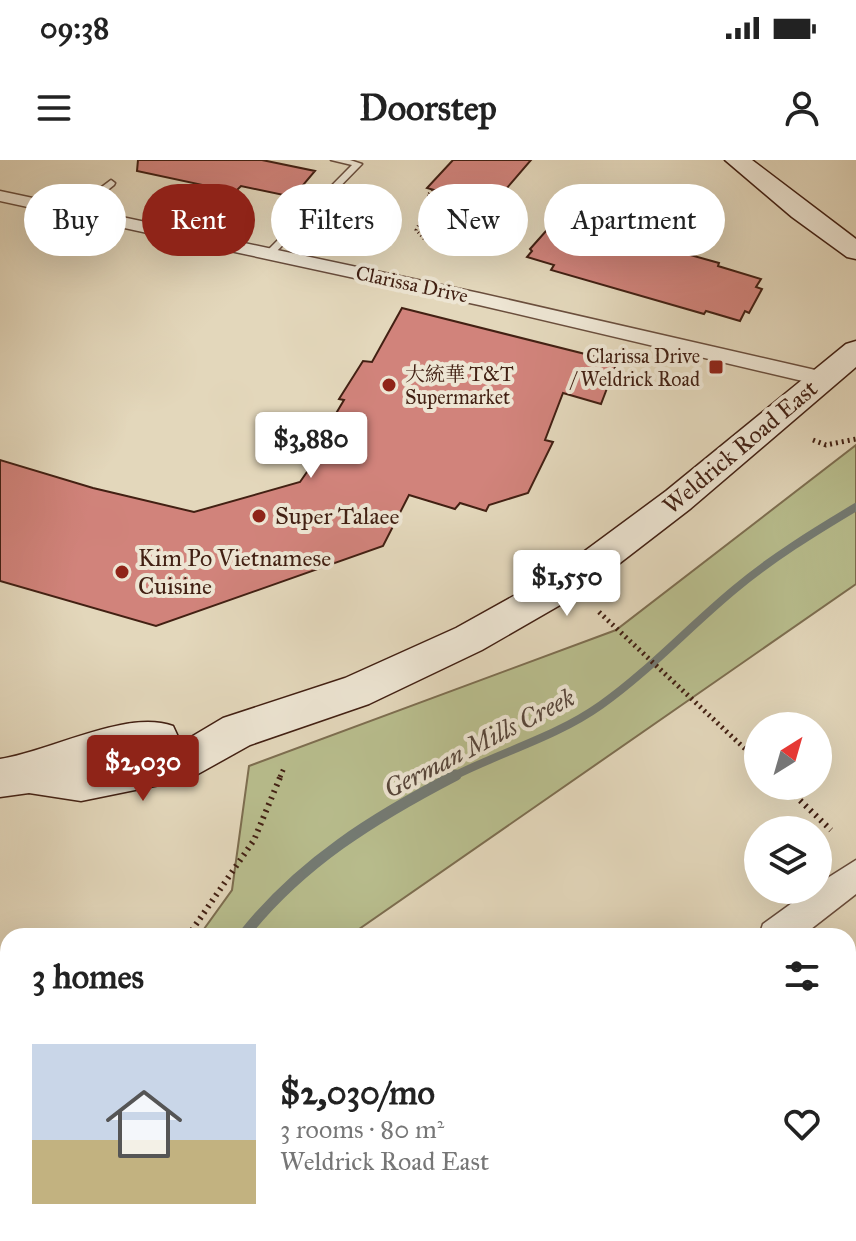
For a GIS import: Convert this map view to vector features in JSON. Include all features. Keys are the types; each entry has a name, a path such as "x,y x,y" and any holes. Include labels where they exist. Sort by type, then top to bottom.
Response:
{"street":[{"path":"737,160 801,212 856,251"},
{"name":"Clarissa Drive","path":"0,196 24,201"},
{"name":"Clarissa Drive","path":"126,222 824,379"},
{"name":"Weldrick Road East","path":"15,776 81,782 189,760 237,731 355,692 469,639 568,583 678,500 856,351"},
{"path":"786,928 856,875"}],"lane":[{"path":"335,160 360,162"},
{"path":"270,253 360,162"}],"path":[{"path":"813,440 826,445 856,439"},
{"path":"599,612 744,748"},
{"path":"194,928 254,840 284,768"},
{"path":"800,800 816,816"}],"green space":[{"path":"856,445 856,584 361,928 205,928 232,890 249,766 616,630"}],"building":[{"path":"138,160 262,160 315,171 304,184 271,184 271,192 255,189 255,184 198,184 137,171"},
{"path":"453,160 531,160 510,184 431,184"},
{"path":"544,233 544,256 694,256 761,279 756,287 762,289 749,313 745,311 740,321 706,311 704,314 551,270 554,265 527,257 532,251 530,249"},
{"path":"402,308 617,362 601,404 563,393 545,440 553,442 528,493 489,505 486,511 460,503 455,509 409,495 383,546 156,626 0,581 0,460 93,488 194,512 300,482 336,430 328,427 344,400 339,399 363,361 372,362"}],"waterway":[{"name":"German Mills Creek","path":"455,776 547,735 601,705 749,578 856,507"},
{"name":"German Mills Creek","path":"250,928 289,886 340,844 455,776"}],"place":[{"name":"Clarissa Drive / Weldrick Road","path":"716,367"},
{"name":"大統華 T&T Supermarket","path":"389,385"},
{"name":"Super Talaee","path":"259,516"},
{"name":"Kim Po Vietnamese Cuisine","path":"122,572"}]}
